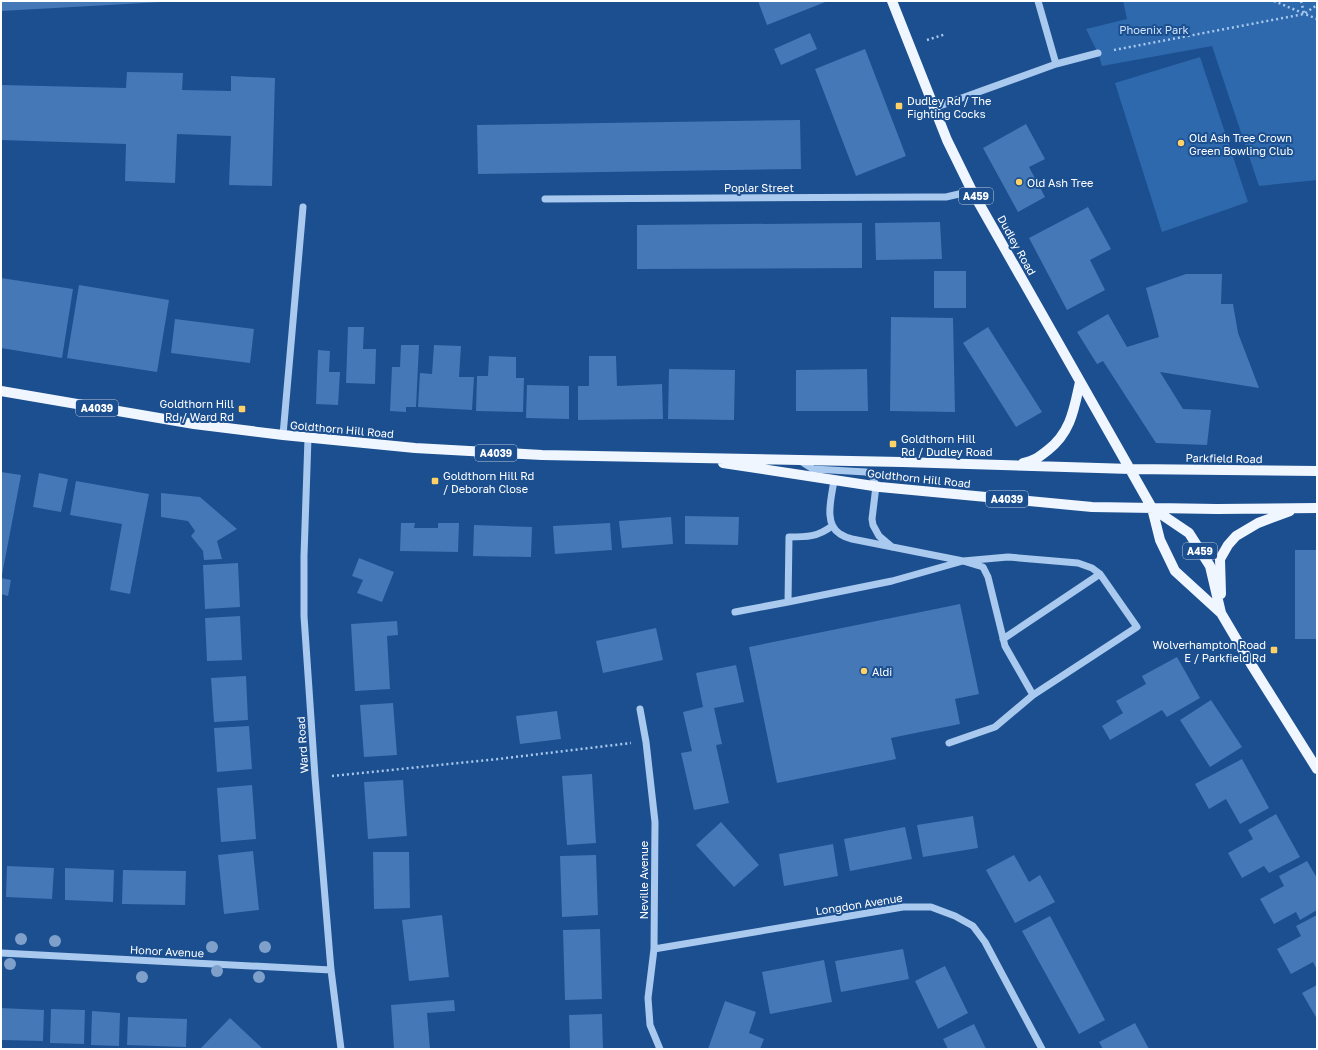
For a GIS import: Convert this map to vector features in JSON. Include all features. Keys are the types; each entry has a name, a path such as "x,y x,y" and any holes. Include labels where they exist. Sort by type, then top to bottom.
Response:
{"main road":[{"name":"Dudley Road","path":"892,1 947,140 972,191 1131,469"},
{"path":"1011,465 1035,460 1057,444 1069,424 1080,382"},
{"name":"Goldthorn Hill Road","path":"1,391 194,424 283,436 415,448 534,455 799,459 1131,469"},
{"name":"Goldthorn Hill Road","path":"685,457 876,486 1092,507 1152,508"},
{"name":"Parkfield Road","path":"1131,469 1317,471"},
{"name":"A459","path":"1131,469 1152,508 1160,540 1175,571 1221,613 1317,769"},
{"name":"A459","path":"1152,508 1189,534 1210,566 1221,613"},
{"name":"A4039","path":"1152,508 1317,508"},
{"path":"1221,613 1220,559 1228,545 1236,536 1258,523 1295,509"}],"street":[{"path":"1038,1 1056,64"},
{"path":"934,108 1056,64 1098,53"},
{"name":"Poplar Street","path":"545,199 946,197 972,191"},
{"path":"283,436 303,208"},
{"name":"Ward Road","path":"308,438 304,556 304,616 315,777 331,970 341,1049"},
{"path":"799,459 813,469 866,472 872,475 876,486 872,519 873,525 879,536 893,547"},
{"path":"834,480 830,516 832,526 839,534 852,539 963,561 982,567 988,577 1005,646 1032,695"},
{"path":"788,602 789,537 808,537 823,533 832,526"},
{"path":"735,612 892,581 963,561 1008,557 1064,561 1085,565 1100,574 1137,627 1032,695 995,727 949,743"},
{"path":"1003,640 1100,574"},
{"name":"Neville Avenue","path":"640,709 646,742 655,822 654,949 648,998 650,1025 660,1049"},
{"name":"Longdon Avenue","path":"654,949 903,907 931,907 955,916 973,926 985,942 1042,1049"},
{"name":"Honor Avenue","path":"1,953 331,970"}],"path":[{"path":"1274,1 1317,19"},
{"path":"1301,1 1304,14"},
{"path":"1098,53 1304,14 1317,5"},
{"path":"926,40 946,34"},
{"path":"315,777 498,759 646,742"}],"green space":[{"name":"Phoenix Park","path":"1123,1 1317,1 1317,180 1259,186 1212,46 1102,66 1098,53 1086,29 1127,19"},
{"name":"Old Ash Tree Crown Green Bowling Club","path":"1200,57 1248,202 1162,232 1115,83"}],"building":[{"path":"1,1 162,1 162,2 1,11"},
{"path":"758,1 828,1 767,25"},
{"path":"810,33 817,49 781,65 774,49"},
{"path":"865,49 906,156 856,176 815,69"},
{"path":"127,72 183,73 182,90 231,91 231,76 275,78 272,186 229,185 231,136 177,134 175,183 125,181 126,144 1,140 1,85 126,88"},
{"path":"800,120 801,169 478,174 477,125"},
{"name":"Old Ash Tree","path":"1026,124 1045,159 1029,167 1045,197 1018,212 983,148"},
{"path":"1088,207 1111,249 1090,260 1105,290 1067,310 1029,238"},
{"path":"940,222 942,259 876,260 875,223"},
{"path":"862,223 862,268 637,269 637,225"},
{"path":"934,271 966,271 966,308 934,308"},
{"path":"1186,274 1222,274 1221,304 1233,304 1238,333 1259,388 1160,372 1183,409 1211,410 1207,445 1156,443 1103,361 1097,364 1077,332 1108,314 1127,347 1159,337 1146,288"},
{"path":"1,278 73,289 62,358 1,348"},
{"path":"79,285 169,300 157,372 67,358"},
{"path":"891,317 953,318 955,412 890,411"},
{"path":"175,319 254,329 250,363 171,353"},
{"path":"348,327 364,327 363,349 376,349 375,384 346,383"},
{"path":"988,327 1042,412 1016,427 963,343"},
{"path":"401,345 419,345 416,407 406,407 406,412 390,411 392,367 400,367"},
{"path":"434,345 461,346 459,377 474,377 472,410 418,407 420,373 432,374"},
{"path":"318,350 330,351 329,372 340,372 338,405 316,404"},
{"path":"489,356 516,357 516,378 524,378 523,412 476,411 477,376 488,376"},
{"path":"589,356 616,356 617,386 662,384 663,419 578,420 578,386 589,386"},
{"path":"669,369 735,370 734,420 668,419"},
{"path":"867,369 868,411 796,411 796,370"},
{"path":"527,385 569,386 569,419 526,418"},
{"path":"1,472 21,475 2,575 1,575"},
{"path":"39,473 68,479 61,512 33,507"},
{"path":"76,481 149,494 130,594 110,590 122,524 70,515"},
{"path":"161,493 200,497 237,529 217,541 222,559 204,560 203,551 191,536 195,531 188,521 161,517"},
{"path":"685,516 739,517 738,545 685,544"},
{"path":"671,517 673,544 622,548 619,521"},
{"path":"401,523 415,523 414,528 438,528 438,523 459,523 458,552 400,551"},
{"path":"610,523 612,550 555,554 553,526"},
{"path":"474,525 532,527 531,557 473,556"},
{"path":"1295,550 1317,550 1317,639 1295,639"},
{"path":"359,558 394,572 382,602 357,593 363,580 352,576"},
{"path":"238,563 240,607 205,609 203,565"},
{"path":"1,578 11,580 8,596 1,594"},
{"name":"Aldi","path":"960,604 979,694 955,699 960,724 891,738 896,759 777,783 749,647"},
{"path":"240,616 242,660 207,661 205,618"},
{"path":"397,621 398,635 387,636 390,689 355,691 351,624"},
{"path":"656,628 663,660 603,673 596,641"},
{"path":"1177,657 1200,698 1167,717 1162,710 1110,740 1102,726 1123,713 1116,701 1146,684 1142,676"},
{"path":"736,665 744,702 714,708 722,744 716,745 729,803 694,810 681,753 692,751 683,712 703,707 696,673"},
{"path":"246,676 248,720 214,722 211,678"},
{"path":"1211,700 1242,747 1210,767 1180,720"},
{"path":"393,703 397,755 364,757 360,705"},
{"path":"557,711 561,739 520,744 516,716"},
{"path":"249,726 252,769 217,772 214,728"},
{"path":"1242,759 1269,808 1240,824 1226,799 1209,809 1195,784"},
{"path":"592,774 596,843 567,845 562,776"},
{"path":"403,780 407,836 368,839 364,782"},
{"path":"252,785 256,839 221,842 217,788"},
{"path":"1276,814 1300,857 1269,873 1264,866 1242,878 1228,853 1253,839 1248,830"},
{"path":"973,816 978,848 923,857 917,825"},
{"path":"721,822 759,865 734,887 696,845"},
{"path":"905,827 912,859 850,871 844,839"},
{"path":"833,844 838,876 784,886 779,854"},
{"path":"253,851 259,910 224,914 218,855"},
{"path":"373,852 409,852 410,908 374,909"},
{"path":"596,855 598,915 562,917 560,856"},
{"path":"1014,855 1029,882 1040,875 1055,902 1015,923 986,870"},
{"path":"1307,861 1317,878 1317,910 1300,920 1296,912 1274,924 1260,899 1284,886 1279,876"},
{"path":"7,866 54,868 52,899 6,897"},
{"path":"65,868 114,870 113,902 65,900"},
{"path":"123,870 186,871 185,905 122,904"},
{"path":"442,915 449,977 409,981 402,920"},
{"path":"1317,915 1317,970 1313,962 1291,974 1277,949 1301,936 1296,926"},
{"path":"1050,916 1105,1020 1079,1034 1022,931"},
{"path":"600,929 602,999 565,1000 563,930"},
{"path":"903,949 909,979 841,992 835,961"},
{"path":"824,960 832,1002 770,1014 762,972"},
{"path":"945,966 968,1013 938,1029 915,981"},
{"path":"1317,985 1317,1019 1302,993"},
{"path":"454,1000 455,1011 427,1013 430,1049 394,1049 391,1005"},
{"path":"725,1001 756,1012 749,1033 764,1039 760,1049 708,1049"},
{"path":"1,1008 44,1010 43,1041 1,1040"},
{"path":"51,1009 85,1010 84,1044 50,1043"},
{"path":"92,1011 120,1013 119,1046 91,1045"},
{"path":"602,1014 603,1049 570,1049 569,1015"},
{"path":"128,1017 187,1019 186,1047 127,1045"},
{"path":"230,1018 263,1049 200,1049"},
{"path":"1135,1023 1149,1049 1103,1049 1099,1042"},
{"path":"974,1024 986,1049 948,1049 943,1039"}],"place":[{"name":"Dudley Rd / The Fighting Cocks","path":"899,106"},
{"name":"Old Ash Tree Crown Green Bowling Club","path":"1181,143"},
{"name":"Old Ash Tree","path":"1019,182"},
{"name":"Goldthorn Hill Rd / Ward Rd","path":"242,409"},
{"name":"Goldthorn Hill Rd / Dudley Road","path":"893,444"},
{"name":"Goldthorn Hill Rd / Deborah Close","path":"435,481"},
{"name":"Wolverhampton Road E / Parkfield Rd","path":"1274,650"},
{"name":"Aldi","path":"864,671"}]}
